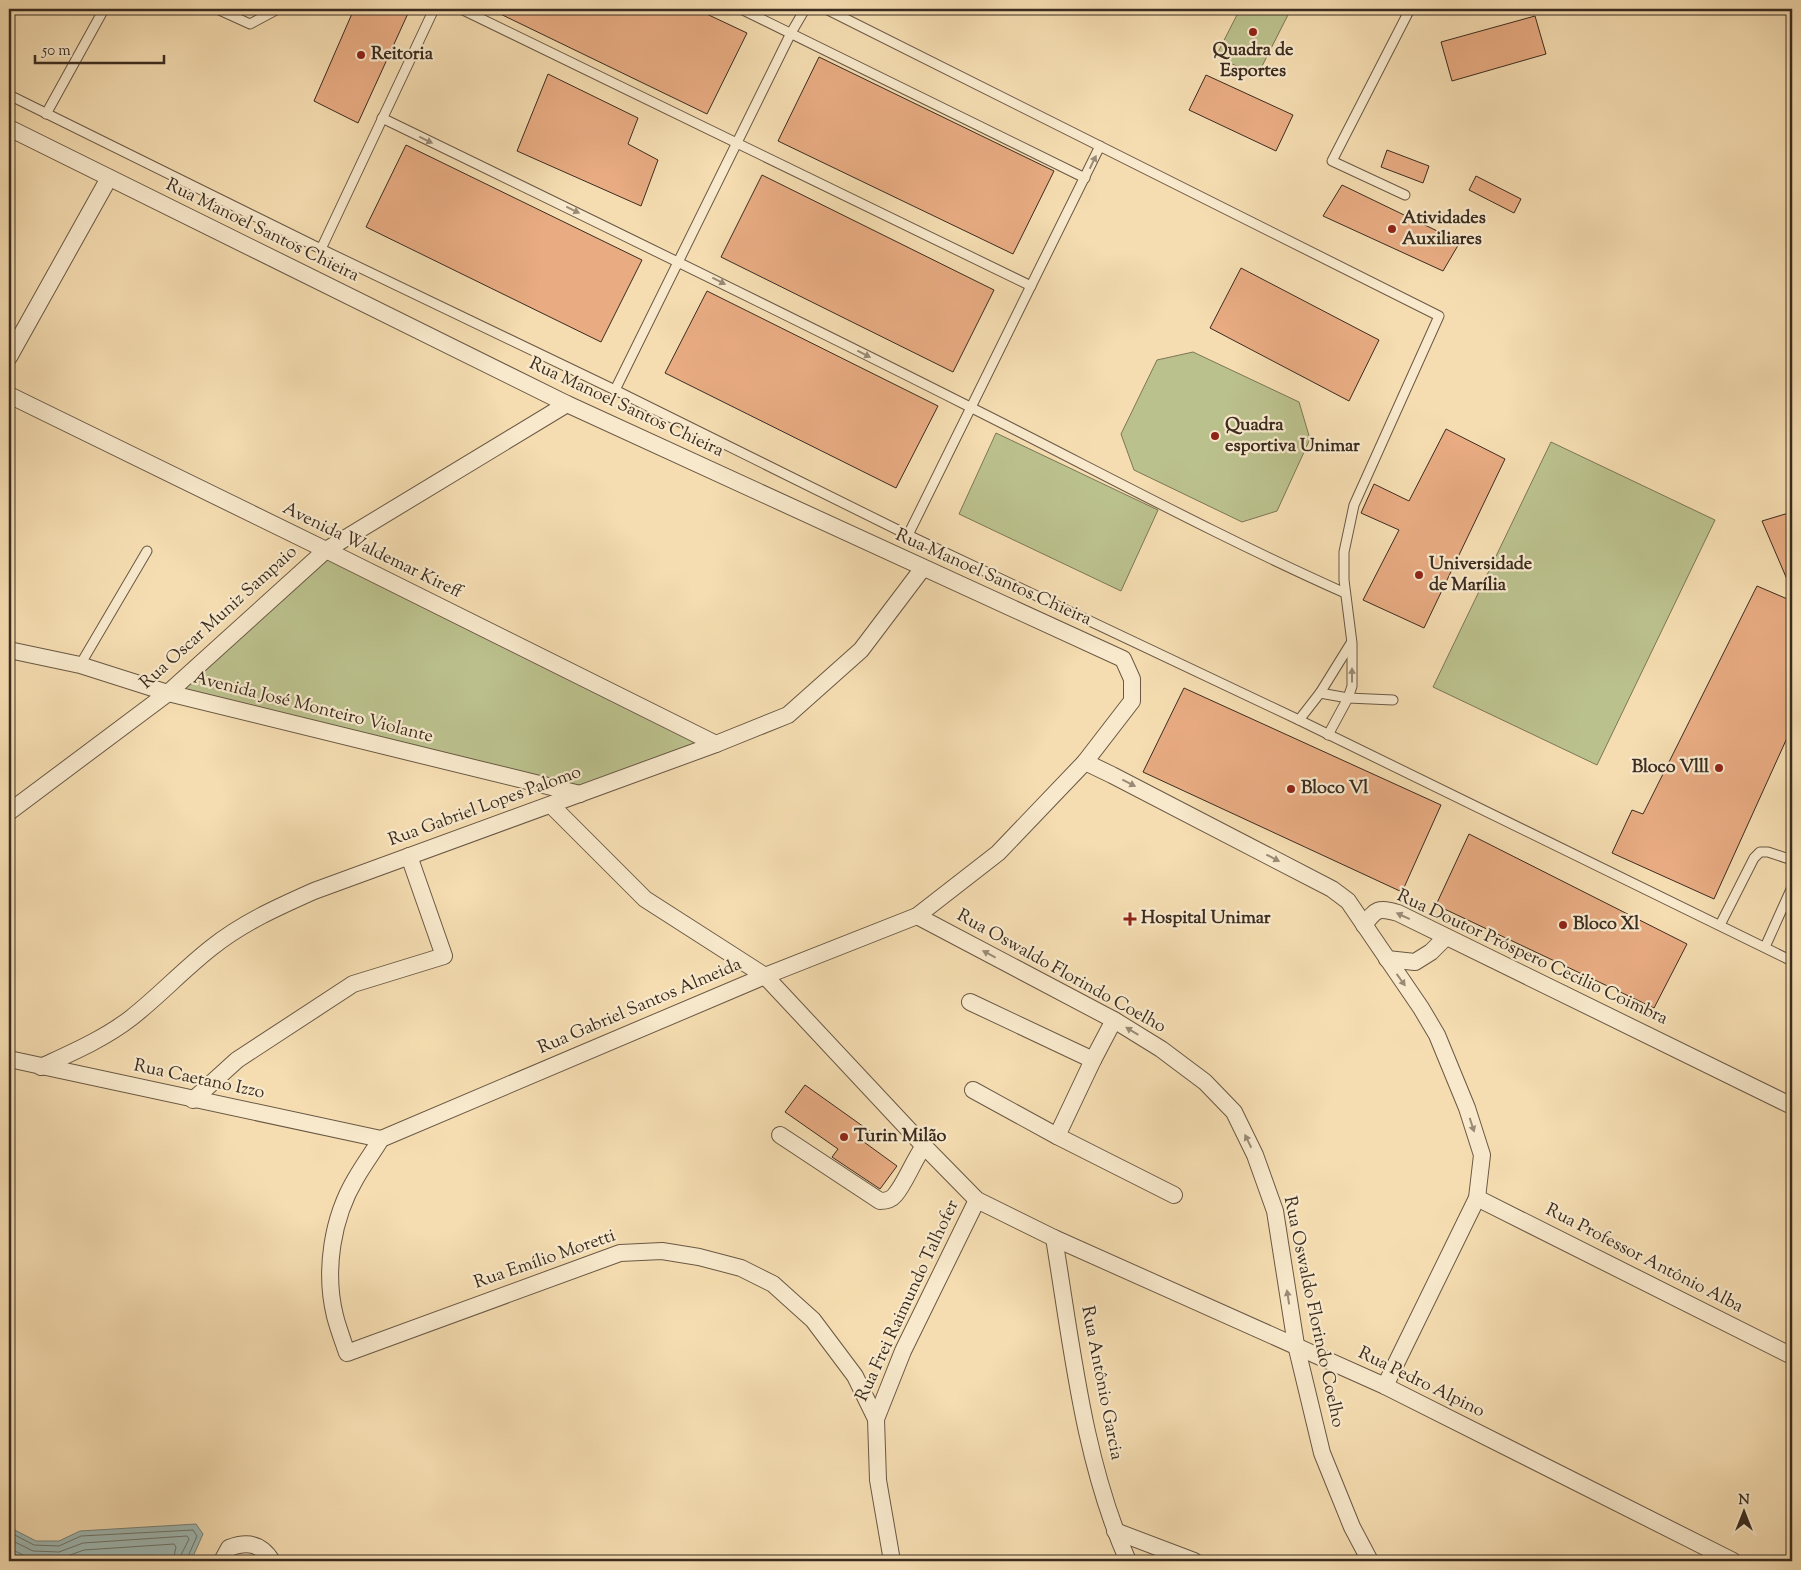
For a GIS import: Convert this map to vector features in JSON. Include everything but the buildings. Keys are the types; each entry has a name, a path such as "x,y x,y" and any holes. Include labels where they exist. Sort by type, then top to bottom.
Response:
{"street":[{"name":"Rua Manoel Santos Chieira","path":"9,128 568,404 1123,659 1132,679 1132,701 1085,762"},
{"path":"9,356 109,178"},
{"name":"Avenida Waldemar Kireff","path":"9,395 716,744"},
{"name":"Rua Oscar Muniz Sampaio","path":"9,812 168,693 326,550 568,404"},
{"name":"Rua Gabriel Lopes Palomo","path":"41,1067 93,1042 131,1018 212,947 258,916 314,891 716,744 788,715 861,650 923,568"},
{"name":"Avenida José Monteiro Violante","path":"9,650 80,665 168,693 580,794"},
{"path":"1085,762 1112,774 1332,889 1348,901 1422,1008 1437,1035 1467,1108 1482,1155 1477,1198 1385,1386"},
{"name":"Rua Gabriel Santos Almeida","path":"381,1139 765,976 917,916 998,853 1085,762"},
{"path":"551,804 644,899 765,976 977,1200"},
{"path":"193,1100 238,1060 353,984 444,956 409,856"},
{"name":"Rua Doutor Próspero Cecilio Coimbra","path":"1364,925 1373,912 1383,908 1398,913 1792,1106"},
{"name":"Rua Oswaldo Florindo Coelho","path":"917,916 1114,1020 1161,1049 1205,1082 1234,1112 1255,1155 1275,1211 1296,1345 1322,1453 1352,1527 1370,1561"},
{"path":"1387,959 1415,962 1431,952 1446,937"},
{"path":"970,1002 1093,1060"},
{"path":"1057,1136 1114,1020"},
{"name":"Rua Caetano Izzo","path":"9,1059 381,1139"},
{"path":"973,1090 1057,1136 1174,1195"},
{"path":"780,1135 880,1201 887,1201 894,1196 916,1156 924,1146"},
{"name":"Rua Emílio Moretti","path":"381,1139 355,1179 342,1208 331,1246 330,1277 335,1316 348,1353 620,1253 662,1251 699,1257 741,1268 773,1284 813,1320 855,1376 876,1419 878,1480 892,1561"},
{"name":"Rua Professor Antônio Alba","path":"1477,1198 1792,1356"},
{"name":"Rua Pedro Alpino","path":"977,1200 1054,1238 1385,1386 1733,1561"},
{"name":"Rua Frei Raimundo Talhofer","path":"876,1419 903,1351 977,1200"},
{"name":"Rua Antônio Garcia","path":"1054,1238 1086,1428 1115,1531 1128,1561"},
{"path":"1115,1531 1194,1561"},
{"path":"222,1561 229,1548 242,1542 255,1545 272,1561"}],"lane":[{"path":"46,114 104,9"},
{"path":"217,9 250,24 278,9"},
{"path":"321,249 434,9"},
{"path":"461,9 1031,286"},
{"path":"742,9 1085,178"},
{"path":"615,390 791,33 805,9"},
{"path":"826,9 1439,316 1354,505 1344,552 1345,593 1352,643 1352,686 1348,698 1328,735"},
{"path":"1405,196 1332,161 1410,9"},
{"path":"9,95 908,535 1299,720 1792,961"},
{"path":"382,118 679,261 1266,557 1345,593"},
{"path":"908,535 1100,146"},
{"path":"80,665 147,551"},
{"path":"1299,720 1320,694 1352,643"},
{"path":"1320,694 1348,698 1393,700"},
{"path":"1720,925 1754,858 1760,852 1768,852 1792,860"},
{"path":"1765,947 1792,887"}],"green space":[{"name":"Quadra de Esportes","path":"1240,9 1291,9 1257,76 1216,56"},
{"name":"Quadra esportiva Unimar","path":"1193,352 1299,402 1310,439 1277,511 1242,522 1134,470 1121,434 1157,360"},
{"path":"996,433 1158,510 1121,591 959,514"},
{"path":"1551,442 1715,520 1597,765 1433,687"},
{"path":"326,550 716,744 580,794 168,693"}],"water":[{"path":"196,1524 203,1534 191,1561 9,1561 9,1527 36,1541 59,1541 80,1531"}],"place":[{"name":"Quadra de Esportes","path":"1253,32"},
{"name":"Reitoria","path":"361,55"},
{"name":"Atividades Auxiliares","path":"1392,229"},
{"name":"Quadra esportiva Unimar","path":"1215,436"},
{"name":"Universidade de Marília","path":"1419,575"},
{"name":"Bloco Vlll","path":"1719,768"},
{"name":"Bloco Vl","path":"1291,789"},
{"name":"Hospital Unimar","path":"1130,919"},
{"name":"Bloco Xl","path":"1563,925"},
{"name":"Turin Milão","path":"844,1137"}]}
